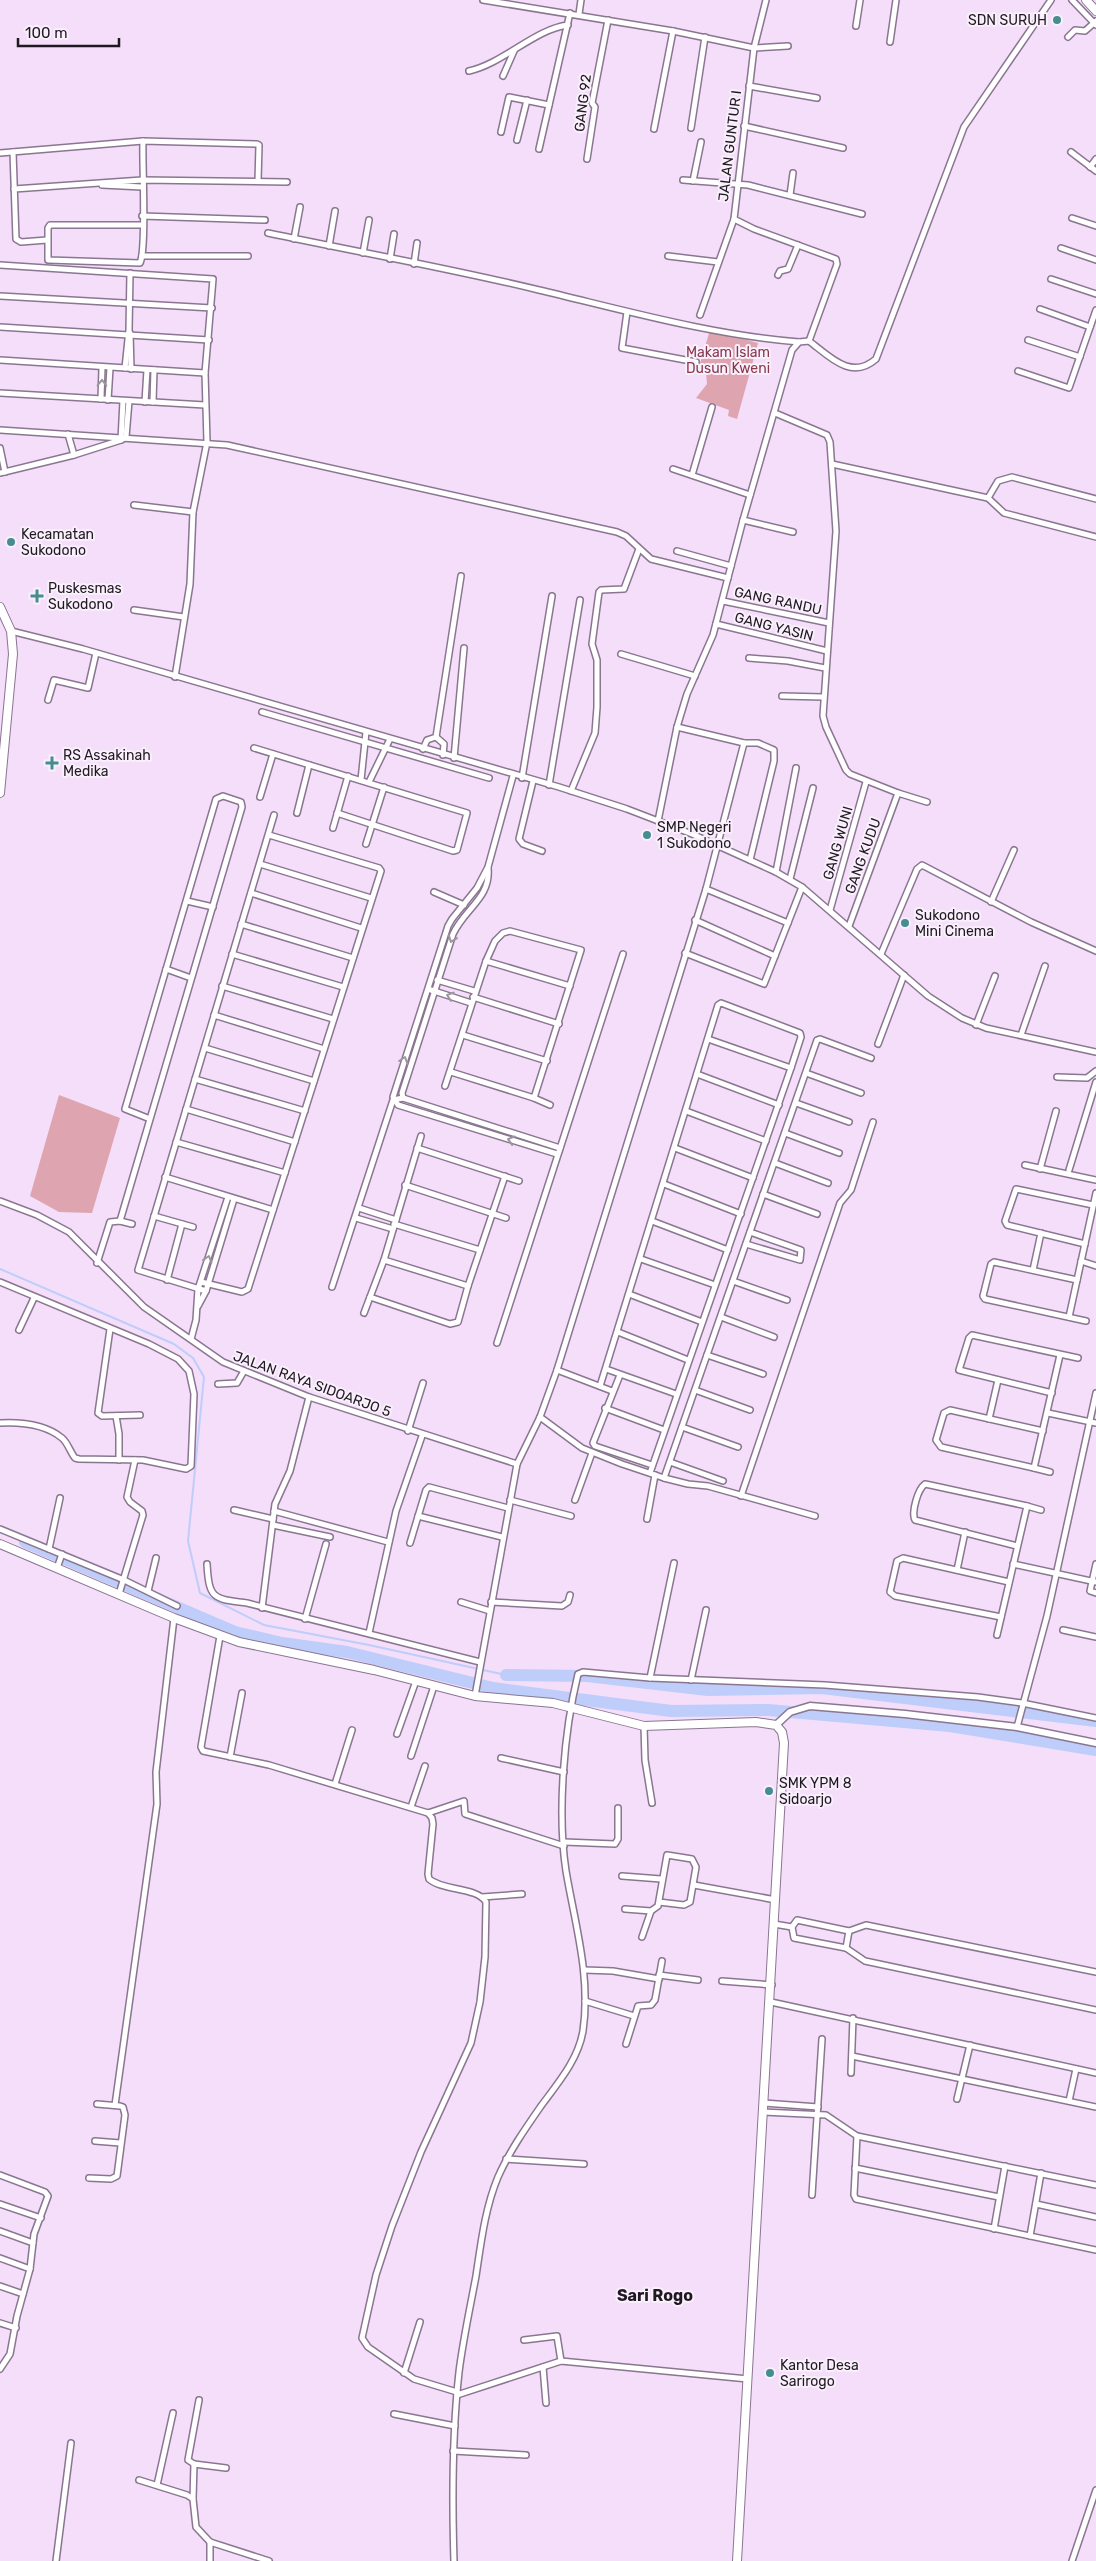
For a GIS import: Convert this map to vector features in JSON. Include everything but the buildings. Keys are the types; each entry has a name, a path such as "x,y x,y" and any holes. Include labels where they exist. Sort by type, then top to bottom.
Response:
{"main road":[{"path":"1086,0 1096,11"},
{"path":"0,607 11,631 13,667 0,793"},
{"path":"0,1544 58,1566 120,1592 174,1618 220,1636 475,1694 571,1704 644,1726 756,1722 776,1726 782,1732 784,1743 772,1985 736,2561"}],"street":[{"path":"483,0 579,14 754,48 788,46"},
{"path":"579,14 581,0"},
{"name":"JALAN GUNTUR I","path":"766,0 754,48 734,219 798,245 834,257 837,262 809,341"},
{"path":"856,26 860,0"},
{"path":"890,42 896,0"},
{"path":"268,233 538,289 627,312 755,337 799,342 809,341 846,367 858,368 876,359 964,127 1051,0"},
{"path":"1068,37 1075,30 1085,31 1095,23 1072,0"},
{"path":"539,149 570,13"},
{"name":"GANG 92","path":"587,159 595,108 592,103 608,20"},
{"path":"469,71 492,64 556,28 568,25"},
{"path":"654,129 673,31"},
{"path":"691,128 705,37"},
{"path":"504,76 514,51"},
{"path":"749,86 818,98"},
{"path":"500,132 509,96 549,105"},
{"path":"518,140 527,100"},
{"path":"744,126 843,148"},
{"path":"142,225 52,225 48,228 47,259 51,261 140,263 142,256 143,141"},
{"path":"0,153 143,141 258,144 258,181"},
{"path":"693,181 701,142"},
{"path":"13,152 16,239 21,242 47,240"},
{"path":"1071,152 1096,171"},
{"path":"1090,167 1096,159"},
{"path":"790,195 793,173"},
{"path":"14,189 142,180 287,182"},
{"path":"683,180 737,184 790,195 862,214"},
{"path":"92,184 142,187"},
{"path":"294,239 300,207"},
{"path":"329,246 336,211"},
{"path":"142,216 265,220"},
{"path":"1072,218 1096,226"},
{"path":"700,315 734,219"},
{"path":"363,253 369,220"},
{"path":"390,259 394,234"},
{"path":"414,264 417,243"},
{"path":"778,275 780,271 788,269 798,245"},
{"path":"1061,248 1096,260"},
{"path":"142,256 248,256"},
{"path":"668,256 718,262"},
{"path":"0,265 211,278 214,282 205,373 204,405 207,442 194,512 190,584 175,677"},
{"path":"125,368 129,334 130,273"},
{"path":"1050,279 1096,294"},
{"path":"0,296 212,308"},
{"path":"1040,309 1090,327"},
{"path":"1018,371 1069,388 1096,310"},
{"path":"627,312 622,348 696,362"},
{"path":"0,328 209,340"},
{"path":"129,334 132,368"},
{"path":"1028,340 1080,357"},
{"path":"658,821 677,727 716,624 743,520 792,350 799,342"},
{"path":"0,360 205,373"},
{"path":"101,399 102,367"},
{"path":"108,400 110,368"},
{"path":"145,402 147,370"},
{"path":"153,402 154,370"},
{"path":"0,393 204,405"},
{"path":"123,401 123,438"},
{"path":"123,438 129,401"},
{"path":"692,476 712,407"},
{"path":"775,413 827,435 830,442 832,494 836,531 823,697 826,727 846,770 866,782 928,802"},
{"path":"0,430 207,442 617,532 626,536 651,559 728,578"},
{"path":"68,434 74,455"},
{"path":"0,448 3,473 74,455 123,438"},
{"path":"832,464 988,498 1004,513 1096,537"},
{"path":"673,469 750,495"},
{"path":"988,498 998,481 1012,477 1096,498"},
{"path":"134,505 194,512"},
{"path":"743,520 793,532"},
{"path":"571,791 595,733 597,660 592,644 599,592 601,590 624,589 639,549"},
{"path":"677,551 731,566"},
{"path":"436,737 461,576"},
{"path":"522,778 552,596"},
{"path":"549,785 580,600"},
{"name":"GANG RANDU","path":"723,601 829,623"},
{"path":"134,610 184,617"},
{"name":"GANG YASIN","path":"716,624 827,651"},
{"path":"11,631 513,776 571,791 658,821 790,879 849,926 936,1002 976,1025 1096,1052"},
{"path":"454,758 464,648"},
{"path":"48,700 54,680 88,688 96,654"},
{"path":"621,654 696,676"},
{"path":"749,658 791,661 825,668"},
{"path":"782,696 823,697"},
{"path":"262,712 489,778"},
{"path":"677,727 772,748 774,753 750,860"},
{"path":"362,780 366,732"},
{"path":"423,749 428,740 436,737"},
{"path":"436,737 444,744 443,755"},
{"path":"369,782 390,740"},
{"path":"475,1694 502,1537 517,1464 540,1417 557,1370 706,889 744,743"},
{"path":"254,748 467,812 457,850 453,851 337,813"},
{"path":"260,797 273,754"},
{"path":"297,813 309,765"},
{"path":"776,872 796,768"},
{"path":"333,828 348,776"},
{"path":"332,1287 360,1208 393,1100 393,1094 448,926 455,914 477,888 488,867 513,776"},
{"path":"533,780 519,839 523,844 542,851"},
{"name":"GANG WUNI","path":"830,910 866,782"},
{"path":"366,844 384,787"},
{"path":"790,879 813,788"},
{"name":"GANG KUDU","path":"849,926 898,793"},
{"path":"120,1221 242,807 241,802 223,796 216,799 124,1109 150,1119"},
{"path":"206,1291 138,1270 274,815"},
{"path":"201,1282 242,1292 247,1290 306,1111 343,987 381,871 379,868 268,836"},
{"path":"992,902 1014,850"},
{"path":"260,864 371,898"},
{"path":"881,954 919,866 925,866 992,902 1096,951"},
{"path":"403,1098 402,1093 438,980 462,917 486,891 489,877 488,867"},
{"path":"685,953 762,984 766,982 802,887"},
{"path":"706,889 788,923"},
{"path":"434,892 464,904"},
{"path":"251,893 362,928"},
{"path":"187,901 212,907"},
{"path":"455,914 462,917"},
{"path":"695,920 776,956"},
{"path":"241,924 353,958"},
{"path":"445,1086 486,961 495,941 506,931 579,948 582,953 534,1098"},
{"path":"232,954 343,987"},
{"path":"497,1343 623,954"},
{"path":"486,961 570,986"},
{"path":"1021,1035 1045,966"},
{"path":"166,969 191,978"},
{"path":"878,1044 904,975"},
{"path":"976,1025 995,976"},
{"path":"431,978 473,997"},
{"path":"222,986 333,1019"},
{"path":"428,989 473,997 559,1024"},
{"path":"600,1386 708,1039 721,1003 800,1033 801,1037 779,1105 652,1465 647,1519"},
{"path":"214,1015 324,1049"},
{"path":"463,1035 547,1061"},
{"path":"708,1039 791,1068"},
{"path":"664,1478 818,1039 870,1058"},
{"path":"205,1048 314,1081"},
{"path":"1058,1077 1084,1078 1096,1071"},
{"path":"451,1072 534,1098 550,1105"},
{"path":"697,1074 779,1105"},
{"path":"806,1074 861,1093"},
{"path":"195,1079 306,1111"},
{"path":"1069,1170 1096,1082"},
{"path":"393,1100 403,1098 560,1148"},
{"path":"393,1100 398,1105 557,1154"},
{"path":"796,1103 849,1122"},
{"path":"186,1109 296,1142"},
{"path":"443,1119 445,1111"},
{"path":"686,1111 766,1141"},
{"path":"1040,1168 1056,1111"},
{"path":"741,1496 840,1203 851,1190 873,1122"},
{"path":"785,1133 839,1153"},
{"path":"364,1313 384,1260 421,1136"},
{"path":"176,1142 285,1174"},
{"path":"417,1148 519,1181"},
{"path":"675,1148 753,1178"},
{"path":"775,1163 828,1183"},
{"path":"1025,1165 1096,1180"},
{"path":"370,1298 453,1324 459,1320 468,1286 505,1176"},
{"path":"165,1177 273,1210"},
{"path":"664,1184 741,1214"},
{"path":"405,1185 506,1218"},
{"path":"1085,1244 1005,1223 1016,1189 1094,1205"},
{"path":"1069,1318 1096,1193"},
{"path":"763,1194 817,1214"},
{"path":"198,1306 196,1298 198,1289 228,1197"},
{"path":"191,1339 198,1306 206,1291 234,1199"},
{"name":"JALAN RAYA SIDOARJO 5","path":"0,1201 37,1215 69,1232 97,1263 144,1307 223,1362 309,1398 422,1436 517,1464"},
{"path":"360,1208 394,1224"},
{"path":"154,1216 194,1227"},
{"path":"356,1218 394,1224 480,1250"},
{"path":"97,1263 110,1222 120,1221 132,1224"},
{"path":"652,1221 728,1250"},
{"path":"167,1280 182,1224"},
{"path":"746,1244 800,1260 802,1251 750,1232"},
{"path":"1033,1270 1041,1233"},
{"path":"641,1259 715,1285"},
{"path":"384,1260 468,1286"},
{"path":"1081,1261 1096,1266"},
{"path":"1077,1280 994,1262 991,1264 983,1296 985,1299 1086,1322"},
{"path":"733,1281 787,1300"},
{"path":"0,1282 34,1298 170,1353 178,1359 189,1371 194,1394 190,1467 186,1469 135,1460 79,1459 75,1458 66,1442 56,1434 26,1423 0,1423"},
{"path":"629,1294 702,1322"},
{"path":"19,1330 34,1298"},
{"path":"721,1317 774,1338"},
{"path":"110,1328 97,1412 102,1416 140,1415"},
{"path":"618,1332 688,1360"},
{"path":"1052,1393 959,1370 970,1336 1078,1358"},
{"path":"707,1355 763,1374"},
{"path":"1034,1468 1060,1355"},
{"path":"606,1369 676,1394"},
{"path":"557,1370 612,1391"},
{"path":"218,1384 237,1383 244,1371"},
{"path":"620,1375 593,1439 594,1445 652,1465"},
{"path":"988,1418 998,1380"},
{"path":"408,1431 423,1383"},
{"path":"695,1390 750,1410"},
{"path":"1018,1724 1047,1616 1096,1393"},
{"path":"262,1608 276,1500 290,1472 309,1398"},
{"path":"606,1408 664,1430"},
{"path":"1043,1431 988,1418 946,1411 936,1443 941,1447 1050,1472"},
{"path":"1048,1413 1096,1423"},
{"path":"116,1416 119,1434 119,1460"},
{"path":"540,1417 582,1448 592,1453 664,1478 691,1485 708,1486 815,1516"},
{"path":"682,1427 738,1447"},
{"path":"369,1633 388,1542 422,1436"},
{"path":"575,1500 592,1453"},
{"path":"120,1592 143,1516 142,1510 130,1502 127,1497 135,1460"},
{"path":"670,1462 723,1481"},
{"path":"1017,1546 915,1520 913,1514 923,1486 930,1485 1041,1510"},
{"path":"410,1543 426,1490 431,1487 508,1508"},
{"path":"49,1549 60,1498"},
{"path":"510,1500 571,1516"},
{"path":"997,1635 1027,1506"},
{"path":"234,1510 330,1537"},
{"path":"274,1511 388,1542"},
{"path":"418,1516 502,1537"},
{"path":"0,1529 148,1591 178,1606"},
{"path":"957,1570 965,1532"},
{"path":"305,1619 326,1544"},
{"path":"58,1566 62,1556"},
{"path":"148,1591 156,1558"},
{"path":"1001,1617 895,1596 890,1592 898,1561 901,1558 1009,1582"},
{"path":"650,1678 674,1563"},
{"path":"208,1564 209,1588 219,1599 246,1603 305,1619 369,1633 480,1664"},
{"path":"1013,1564 1056,1572 1094,1582"},
{"path":"1096,1564 1094,1582 1090,1591 1096,1592"},
{"path":"492,1602 562,1606 568,1602 570,1595"},
{"path":"461,1602 490,1611"},
{"path":"691,1680 706,1610"},
{"path":"116,2105 156,1813 156,1772 174,1618"},
{"path":"1063,1630 1096,1637"},
{"path":"220,1636 202,1750 335,1784 428,1813 432,1818 433,1824 429,1879 439,1885 482,1897 522,1894"},
{"path":"454,2561 453,2451 457,2394 488,2206 506,2159 575,2056 583,2031 585,2001 584,1970 564,1844 564,1772 571,1704 577,1675 583,1672 650,1678 825,1685 960,1695 1096,1718"},
{"path":"397,1734 416,1682"},
{"path":"411,1756 434,1686"},
{"path":"230,1757 242,1693"},
{"path":"776,1726 785,1716 806,1707 1018,1724 1096,1743"},
{"path":"644,1726 645,1760 652,1803"},
{"path":"335,1784 352,1730"},
{"path":"501,1758 564,1772"},
{"path":"411,1807 425,1766"},
{"path":"428,1813 464,1802 465,1814 468,1816 564,1844 615,1844 618,1839 618,1808"},
{"path":"642,1937 651,1911 655,1909 659,1902 665,1857 672,1854 695,1861 692,1898 688,1904 659,1902"},
{"path":"622,1876 661,1879"},
{"path":"694,1885 776,1900"},
{"path":"482,1897 486,1902 485,1957 480,2002 471,2043 421,2152 392,2226 376,2275 362,2333 364,2343 404,2373 418,2381 457,2394 561,2361 748,2379"},
{"path":"625,1909 651,1911"},
{"path":"1096,1972 866,1925 849,1931 797,1920 792,1927 794,1938 846,1948 865,1962 1096,2010"},
{"path":"774,1924 792,1927"},
{"path":"846,1948 849,1931"},
{"path":"626,2044 639,2005 654,2003 662,1961"},
{"path":"584,1970 613,1971 698,1980"},
{"path":"722,1981 772,1985"},
{"path":"585,2001 634,2016"},
{"path":"771,2002 853,2018 1096,2073"},
{"path":"851,2073 853,2018"},
{"path":"812,2195 822,2040"},
{"path":"957,2099 970,2045"},
{"path":"852,2056 1096,2107"},
{"path":"1069,2101 1076,2069"},
{"path":"89,2178 115,2178 118,2172 125,2110 123,2107 116,2105 97,2104"},
{"path":"763,2107 818,2107"},
{"path":"763,2107 830,2116 858,2136 1096,2185"},
{"path":"858,2136 854,2195 856,2199 1096,2250"},
{"path":"95,2141 120,2143"},
{"path":"506,2159 584,2164"},
{"path":"994,2229 1006,2166"},
{"path":"855,2168 999,2197"},
{"path":"1030,2236 1041,2173"},
{"path":"0,2176 47,2193 48,2198 33,2243 30,2268 10,2354 3,2361 0,2369"},
{"path":"0,2204 40,2218"},
{"path":"1036,2204 1096,2218"},
{"path":"0,2231 33,2243"},
{"path":"0,2258 30,2268"},
{"path":"0,2286 23,2294"},
{"path":"404,2373 420,2322"},
{"path":"0,2323 16,2328"},
{"path":"524,2340 557,2336 561,2361"},
{"path":"543,2367 546,2403"},
{"path":"199,2400 188,2461 194,2464 226,2468"},
{"path":"156,2484 173,2413"},
{"path":"394,2414 454,2426"},
{"path":"56,2561 71,2443"},
{"path":"453,2451 526,2455"},
{"path":"194,2464 193,2499 196,2528 210,2542 268,2561"},
{"path":"139,2480 156,2484 193,2499"},
{"path":"1072,2561 1096,2490"},
{"path":"210,2542 210,2561"}],"green space":[{"name":"Makam Islam Dusun Kweni","path":"710,330 758,343 737,419 728,416 729,410 696,398 707,384 706,373 698,370"},
{"path":"59,1095 120,1118 92,1213 59,1212 30,1196"}],"waterway":[{"path":"0,1269 174,1344 193,1358 204,1377 188,1541 200,1593 264,1625 369,1645 506,1675"},
{"path":"25,1542 235,1632 282,1643 347,1652 493,1688 671,1711 768,1710 950,1726 1096,1750"},
{"path":"506,1675 587,1676 708,1690 822,1688 1096,1721"}],"place":[{"name":"SDN SURUH","path":"1057,20"},
{"name":"Kecamatan Sukodono","path":"11,542"},
{"name":"Puskesmas Sukodono","path":"37,596"},
{"name":"RS Assakinah Medika","path":"52,763"},
{"name":"SMP Negeri 1 Sukodono","path":"647,835"},
{"name":"Sukodono Mini Cinema","path":"905,923"},
{"name":"SMK YPM 8 Sidoarjo","path":"769,1791"},
{"name":"Kantor Desa Sarirogo","path":"770,2373"}],"district":[{"name":"Sari Rogo","path":"655,2295"}]}
